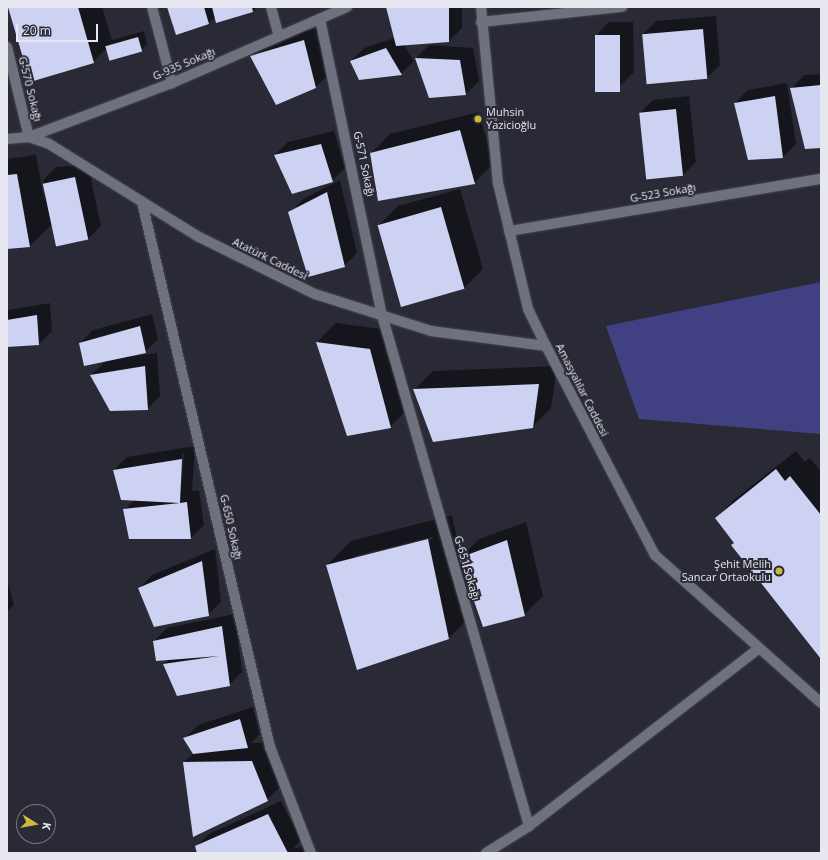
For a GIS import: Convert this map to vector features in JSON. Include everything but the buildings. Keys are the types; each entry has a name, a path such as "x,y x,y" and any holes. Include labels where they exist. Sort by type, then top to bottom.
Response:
{"street":[{"path":"152,7 172,83"},
{"path":"270,7 279,36"},
{"name":"G-935 Sokağı","path":"29,137 172,83 347,7"},
{"name":"Amasyalılar Caddesi","path":"481,7 481,22 498,182 528,308 546,346 655,555 758,649 821,703"},
{"path":"481,22 622,7"},
{"name":"G-571 Sokağı","path":"320,19 382,315"},
{"name":"G-570 Sokağı","path":"7,47 29,137"},
{"name":"Atatürk Caddesi","path":"7,139 29,137 48,144 199,237 315,294 431,332 546,346"},
{"name":"G-523 Sokağı","path":"509,231 821,178"},
{"name":"G-650 Sokağı","path":"142,202 270,747 311,853"},
{"name":"G-651 Sokağı","path":"382,315 529,826"},
{"path":"486,853 529,826 758,649"}],"shaded area":[{"path":"821,282 821,434 639,419 606,326"}],"place":[{"name":"Muhsin Yazicioğlu","path":"478,119"},
{"name":"Şehit Melih Sancar Ortaokulu","path":"779,571"}]}
